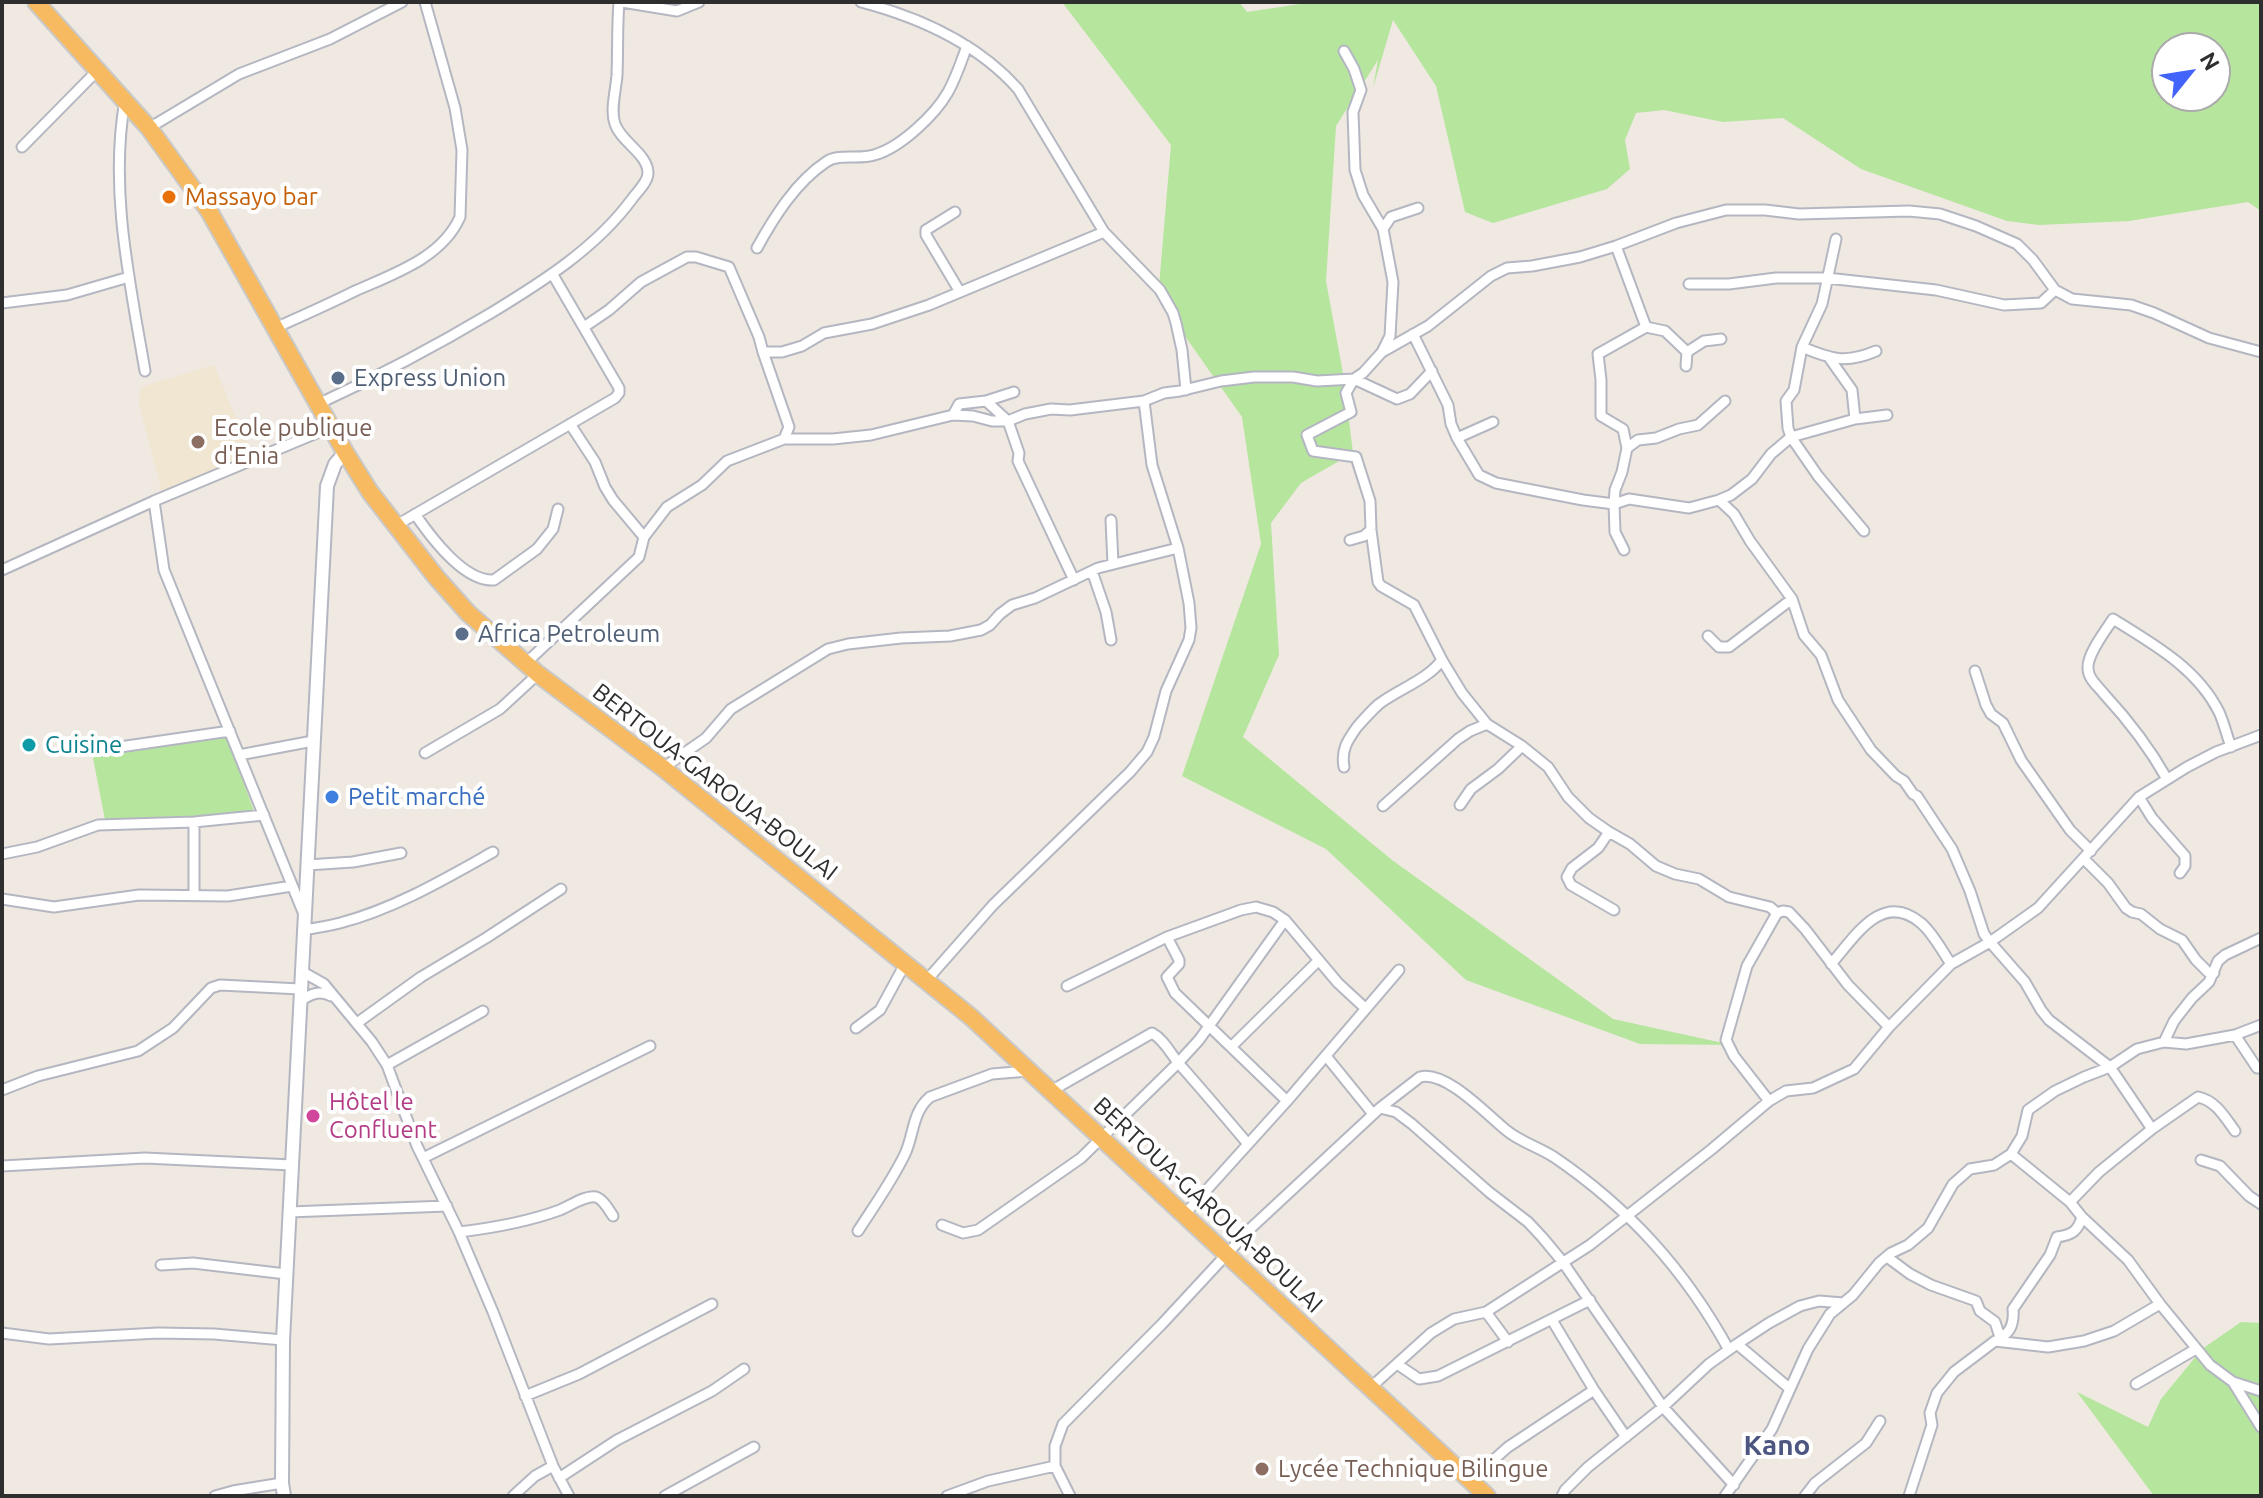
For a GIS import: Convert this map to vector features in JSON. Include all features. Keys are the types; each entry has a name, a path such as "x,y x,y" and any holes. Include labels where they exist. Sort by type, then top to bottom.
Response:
{"highway":[{"name":"BERTOUA-GAROUA-BOULAI","path":"36,2 149,128 209,211 345,452 395,526 468,613 532,669 663,768 971,1017 1487,1496"}],"street":[{"path":"149,128 239,74 330,39 402,2"},
{"path":"275,328 398,274 449,237 456,227 460,217 462,150 455,108 425,2"},
{"path":"318,404 438,345 553,275 625,209 647,179 648,171 615,127 613,119 620,2 677,11 699,2"},
{"path":"861,2 901,13 967,46 1002,71 1018,89 1104,232 1160,290 1173,313 1182,350 1186,390"},
{"path":"757,248 795,191 827,162 833,158 876,155 911,134 946,96 967,46"},
{"path":"1344,51 1361,90 1353,112 1355,170 1363,195 1383,229 1389,250 1393,282 1390,336 1382,352 1354,379 1346,393 1351,412 1307,435 1313,451 1356,457 1370,501 1378,582 1414,605 1462,693 1487,724 1548,767 1568,797 1589,818 1630,844 1656,866 1699,879 1729,897 1770,907 1777,913"},
{"path":"22,147 97,71"},
{"path":"125,100 120,131 119,187 129,277 145,371"},
{"path":"1383,229 1391,217 1418,208"},
{"path":"1382,352 1428,326 1491,276 1507,268 1580,257 1676,223 1726,210 1799,214 1909,211 1940,214 2017,244 2055,290 2072,299 2131,305 2209,338 2261,352"},
{"path":"955,212 926,230 926,235 960,292"},
{"path":"763,352 782,352 802,346 824,333 872,324 960,292 1104,232"},
{"path":"1836,239 1822,304 1802,347 1794,390 1786,401 1788,428 1818,476 1864,531"},
{"path":"1616,246 1646,327"},
{"path":"584,327 641,282 687,257 729,267 759,337 789,427 784,439"},
{"path":"395,526 619,393 619,388 553,275"},
{"path":"2,303 67,295 129,277"},
{"path":"1689,284 1827,278 1936,290 2004,305 2041,303 2055,290"},
{"path":"2,292 17,300"},
{"path":"1627,448 1623,429 1601,416 1598,354 1646,327 1665,331 1687,352"},
{"path":"1413,334 1448,405 1457,438 1479,475 1496,483 1614,504 1629,499 1689,508 1719,500 1752,479 1771,454 1791,437 1855,419 1887,415"},
{"path":"1687,352 1704,341 1721,339"},
{"path":"1802,347 1830,359 1859,359 1876,351"},
{"path":"1686,366 1687,352"},
{"path":"1830,359 1852,390 1855,419"},
{"path":"425,753 500,709 532,669 639,557 644,537 667,507 702,485 727,461 784,439 871,435 953,415 1008,421 1051,409 1070,410 1144,401 1164,393 1254,377 1293,377 1317,381 1354,379 1397,399 1410,394 1432,371"},
{"path":"953,415 959,404 986,401 1014,392"},
{"path":"986,401 1008,421 1019,453 1018,461 1074,580"},
{"path":"926,981 993,905 1130,772 1147,752 1154,737 1158,714 1189,640 1191,628 1178,548 1152,465 1144,401"},
{"path":"1624,550 1615,532 1614,504 1627,448 1638,440 1656,438 1698,425 1725,401"},
{"path":"1457,438 1493,422"},
{"path":"570,424 595,462 613,500 644,537"},
{"path":"2,570 154,501 331,427"},
{"path":"215,1496 233,1491 283,1490 283,1340 327,486 335,464 345,452"},
{"path":"1719,500 1734,514 1792,599 1804,635 1821,655 1838,700 1871,750 1917,796 1952,849 1984,934 2025,982 2049,1020 2110,1067 2152,1129"},
{"path":"154,501 164,570 304,915"},
{"path":"415,514 442,550 488,581 494,580 537,549 553,529 558,509"},
{"path":"1111,520 1113,564"},
{"path":"1350,540 1364,536 1371,530"},
{"path":"663,768 706,738 731,709 828,649 848,644 950,636 981,630 1012,605 1035,598 1092,571 1178,548"},
{"path":"1092,571 1106,612 1111,640"},
{"path":"1708,636 1719,647 1729,647 1792,599"},
{"path":"2167,779 2150,748 2126,716 2091,679 2088,668 2090,658 2113,619 2173,658 2195,678 2218,712 2231,747"},
{"path":"1344,767 1342,757 1345,743 1366,716 1432,671 1442,660"},
{"path":"1975,671 1991,714 2003,723 2021,760 2126,908 2182,940 2196,960 2209,973 2214,973"},
{"path":"1383,806 1458,739 1487,724"},
{"path":"99,750 230,731"},
{"path":"1370,1388 1431,1333 1454,1319 1486,1312 1590,1245 1769,1101 1786,1091 1813,1088 1854,1069 1889,1027 1951,964 1990,942 2038,908 2139,797 2216,752 2261,735"},
{"path":"239,755 313,741"},
{"path":"1460,805 1471,789 1522,746"},
{"path":"2139,797 2152,818 2185,856 2185,866 2180,873"},
{"path":"2,854 37,847 98,825 194,822 264,815"},
{"path":"194,822 194,894"},
{"path":"1609,832 1598,848 1572,868 1567,877 1571,885 1614,910"},
{"path":"303,930 342,923 389,905 493,852"},
{"path":"307,865 353,862 401,853"},
{"path":"2,899 54,907 139,895 228,896 292,886"},
{"path":"357,1023 421,977 561,889"},
{"path":"1067,986 1167,937 1256,907 1285,920 1338,983 1365,1008"},
{"path":"1831,964 1876,916 1889,910 1902,912 1921,923 1951,964"},
{"path":"1769,1101 1734,1056 1726,1040 1747,966 1777,913 1789,912 1831,964 1889,1027"},
{"path":"942,1225 963,1233 978,1230 1081,1158 1178,1063 1285,920"},
{"path":"1167,937 1179,960 1167,977 1175,993 1287,1101"},
{"path":"2164,1042 2174,1021 2209,982 2218,961 2261,938"},
{"path":"1231,1047 1319,960"},
{"path":"856,1028 880,1010 905,964"},
{"path":"1184,1215 1399,970"},
{"path":"301,971 324,984 387,1065 411,1133 459,1232 553,1466 569,1496"},
{"path":"2,1090 38,1076 138,1051 173,1028 211,988 220,985 300,995 323,992 334,998"},
{"path":"387,1065 483,1011"},
{"path":"1725,1496 1772,1429 1789,1388 1830,1314 1853,1295 1879,1263 1928,1228 1947,1193 1961,1176 1970,1169 1994,1165 2011,1154 2022,1136 2028,1110 2055,1091 2110,1067 2137,1049 2164,1042 2186,1044 2235,1035 2261,1025"},
{"path":"1051,1091 1152,1033 1248,1144"},
{"path":"2235,1035 2257,1068 2261,1068"},
{"path":"423,1158 650,1046"},
{"path":"1326,1056 1376,1111 1396,1112 1528,1222 1562,1261 1663,1407 1734,1485"},
{"path":"858,1231 907,1151 922,1104 930,1097 992,1074 1028,1071"},
{"path":"1070,1496 1055,1466 1055,1446 1063,1424 1251,1228 1376,1111 1420,1077 1432,1076 1443,1081 1508,1132 1553,1156 1629,1215 1683,1276 1733,1347 1789,1388"},
{"path":"2070,1202 2099,1172 2198,1097 2217,1106 2235,1131"},
{"path":"2011,1154 2070,1202 2128,1260 2160,1304 2220,1375 2261,1391"},
{"path":"2,1166 145,1158 292,1165"},
{"path":"2201,1160 2220,1166 2261,1204"},
{"path":"459,1232 527,1220 596,1197 613,1216"},
{"path":"289,1212 447,1206"},
{"path":"1887,1257 1931,1285 1976,1301 1980,1311 1995,1322 2000,1337 2011,1328 2013,1309 2050,1255 2057,1237 2076,1230 2082,1217"},
{"path":"161,1265 193,1263 286,1274"},
{"path":"1397,1364 1419,1379 1429,1379 1590,1300"},
{"path":"1562,1496 1588,1467 1733,1347 1800,1306 1819,1301 1843,1303"},
{"path":"525,1396 599,1364 712,1304"},
{"path":"1909,1496 1932,1425 1930,1413 1937,1393 1954,1372 1980,1350 1995,1341 2048,1347 2084,1341 2114,1331 2160,1304"},
{"path":"1486,1312 1508,1342"},
{"path":"1552,1320 1626,1437"},
{"path":"2,1333 49,1339 158,1333 283,1340"},
{"path":"2136,1384 2196,1349"},
{"path":"559,1478 617,1440 712,1391 744,1369"},
{"path":"2233,1382 2261,1427"},
{"path":"1471,1480 1508,1447 1594,1390"},
{"path":"1805,1496 1815,1483 1866,1443 1880,1421"},
{"path":"665,1496 754,1447"},
{"path":"513,1496 535,1476 553,1466"},
{"path":"947,1496 988,1481 1055,1466"}],"shaded area":[{"name":"Ecole publique d'Enia","path":"214,365 240,428 256,456 162,493 139,404 141,387"}],"green space":[{"path":"1062,2 1239,2 1247,12 1313,2 2261,2 2261,211 2248,202 2129,221 2039,225 2007,221 1861,169 1783,118 1723,122 1664,110 1636,113 1625,140 1630,169 1607,189 1493,223 1465,212 1436,86 1393,20 1373,88 1378,60 1336,126 1326,281 1344,379 1353,453 1301,483 1271,523 1279,655 1243,737 1392,860 1613,1019 1732,1045 1640,1044 1466,980 1326,849 1182,776 1261,544 1242,417 1158,298 1171,145"},
{"path":"225,731 255,814 106,825 93,758 113,746"},
{"path":"2241,1322 2261,1323 2261,1496 2154,1496 2077,1392 2148,1427 2161,1399 2202,1349"}],"place":[{"name":"Massayo bar","path":"169,197"},
{"name":"Express Union","path":"338,378"},
{"name":"Ecole publique d'Enia","path":"198,442"},
{"name":"Africa Petroleum","path":"462,634"},
{"name":"Cuisine","path":"29,745"},
{"name":"Petit marché","path":"332,797"},
{"name":"Hôtel le Confluent","path":"313,1116"},
{"name":"Lycée Technique Bilingue","path":"1262,1469"}],"district":[{"name":"Kano","path":"1777,1446"}]}
